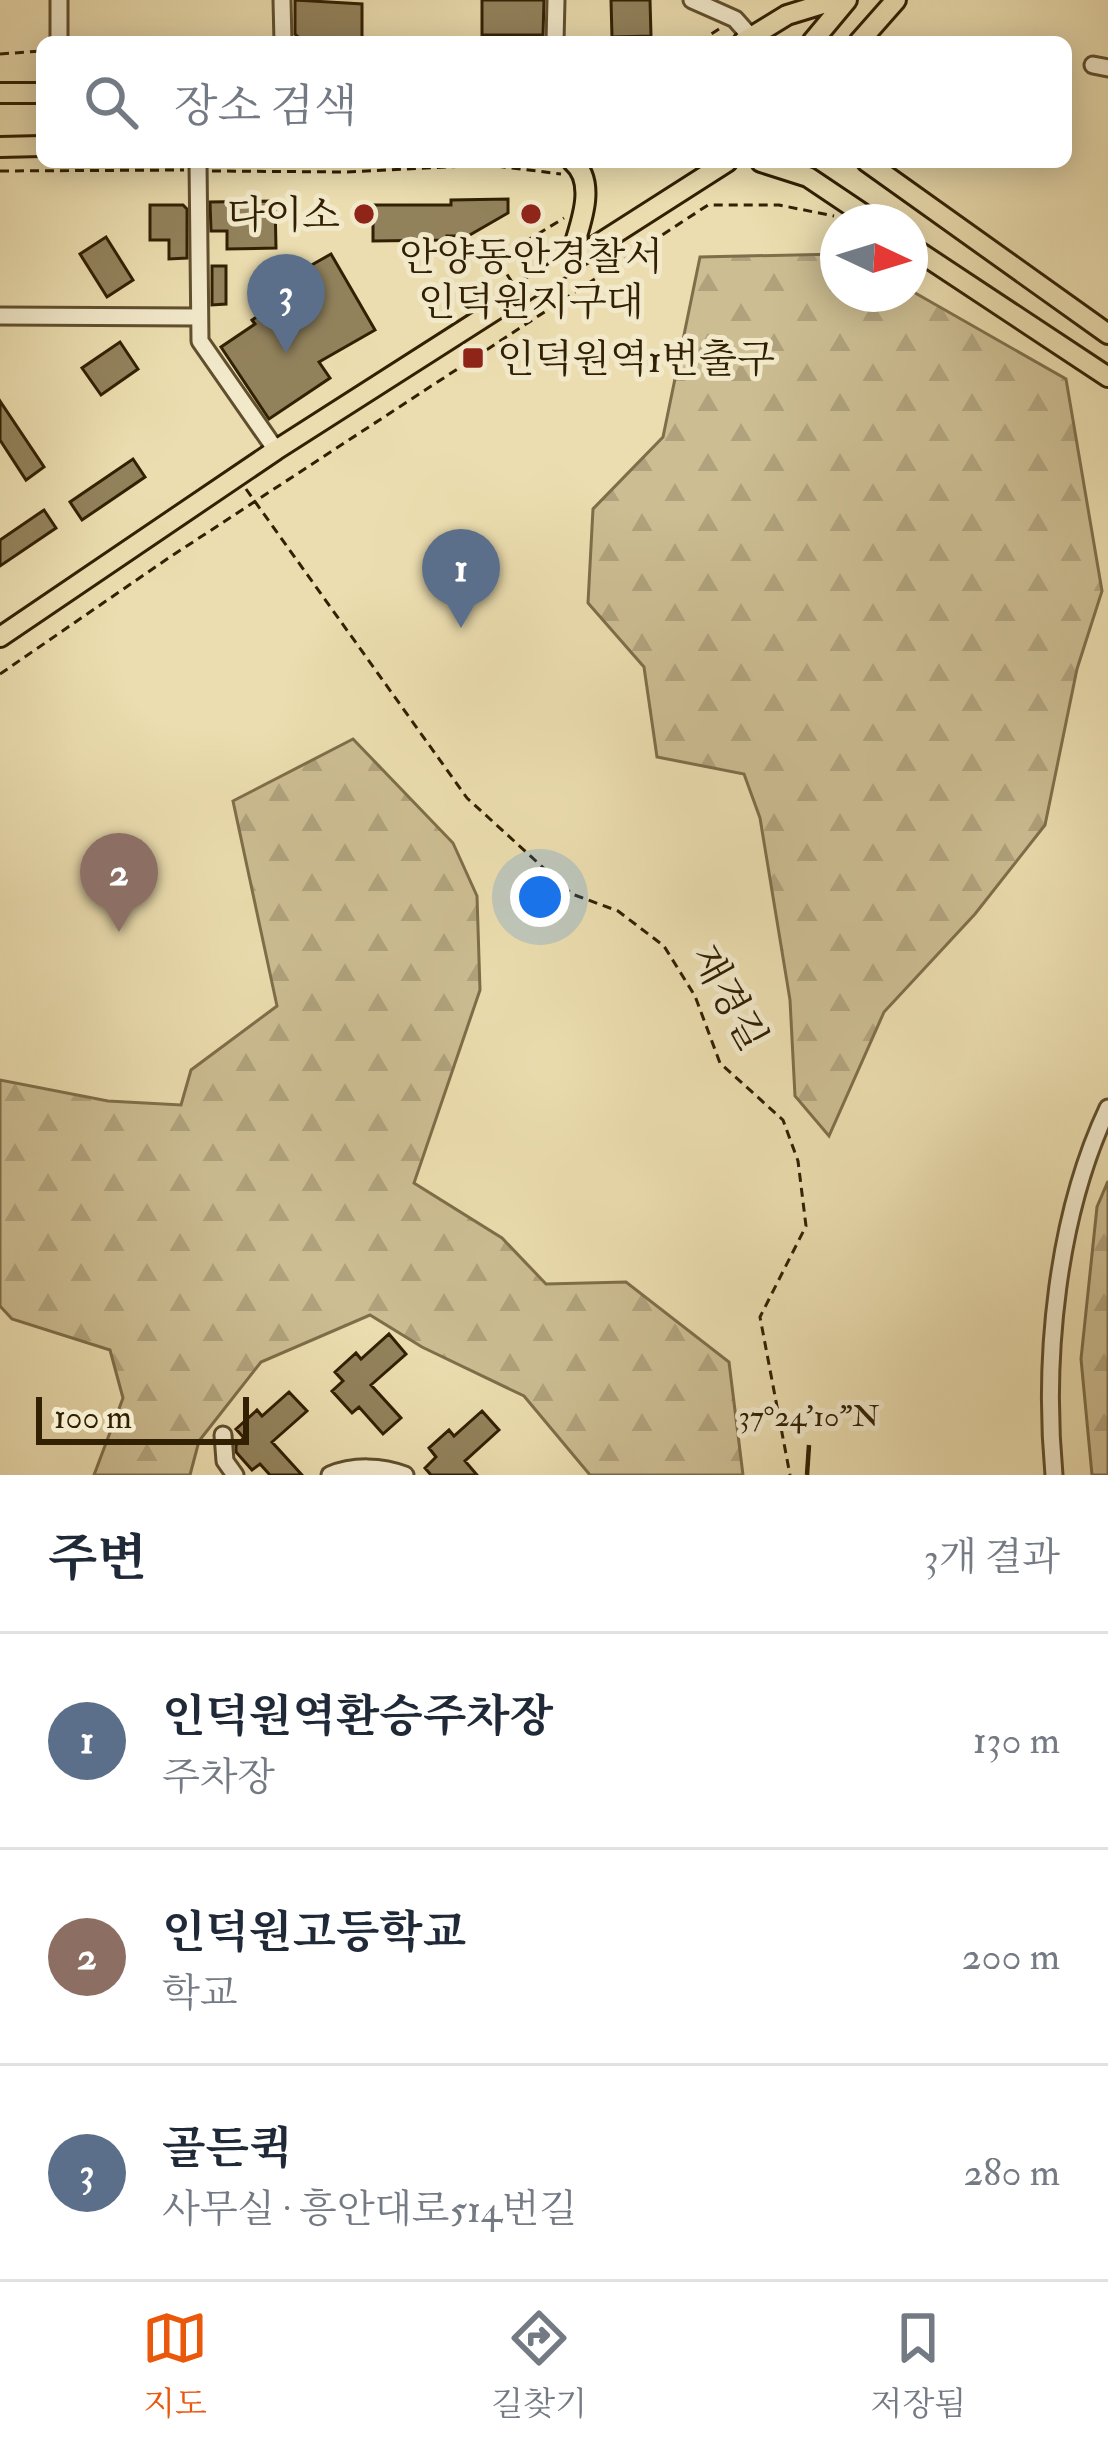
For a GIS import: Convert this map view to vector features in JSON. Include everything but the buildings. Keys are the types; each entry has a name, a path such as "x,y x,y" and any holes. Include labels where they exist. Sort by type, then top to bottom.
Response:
{"main road":[{"path":"752,36 787,15 836,0"},
{"path":"817,36 847,0"},
{"path":"864,36 896,0"},
{"path":"873,36 879,20"},
{"path":"0,94 36,93"},
{"path":"0,146 36,146"},
{"path":"568,265 587,191 580,168"},
{"path":"0,637 276,450 718,168"},
{"path":"780,168 808,177 848,204"},
{"path":"876,168 1108,334"},
{"path":"897,168 905,187"},
{"path":"928,258 1108,377"}],"street":[{"path":"58,0 59,36"},
{"path":"282,0 283,36"},
{"path":"555,36 556,0"},
{"path":"692,0 735,19 745,36"},
{"path":"198,168 200,341 276,450"},
{"path":"0,316 198,317"},
{"path":"1054,1475 1049,1420 1052,1337 1072,1212 1108,1108"},
{"path":"223,1435 226,1461 235,1475"},
{"path":"330,1475 378,1468 405,1475"}],"path":[{"path":"708,36 735,19"},
{"path":"0,54 36,51"},
{"path":"0,171 148,168"},
{"path":"248,168 347,172 428,168"},
{"path":"0,674 708,205 779,206 820,214"},
{"path":"520,295 497,260 574,212"},
{"path":"238,477 256,502"},
{"name":"재경길","path":"256,502 467,798 572,894 618,911 664,946 695,996 720,1063 783,1120 798,1160 806,1226 760,1317 790,1475"}],"green space":[{"path":"820,254 820,312 928,312 928,300 1066,379 1102,591 1077,669 1045,825 975,914 884,1012 829,1136 795,1096 790,1000 760,818 744,774 657,757 644,667 588,603 593,509 663,437 700,257"},
{"path":"353,739 453,843 477,896 480,990 414,1183 502,1238 546,1284 626,1282 729,1362 743,1475 590,1475 524,1396 422,1347 370,1315 261,1362 199,1441 190,1475 94,1475 123,1398 110,1350 12,1319 0,1306 0,1080 108,1101 181,1105 191,1070 277,1006 233,801"},
{"path":"1108,1181 1108,1475 1092,1475 1081,1359 1097,1207"}],"place":[{"name":"다이소","path":"364,214"},
{"name":"안양동안경찰서 인덕원지구대","path":"531,214"},
{"name":"골든퀵","path":"286,353"},
{"name":"인덕원역1번출구","path":"473,358"},
{"name":"인덕원역환승주차장","path":"461,628"},
{"name":"인덕원고등학교","path":"119,932"}]}
